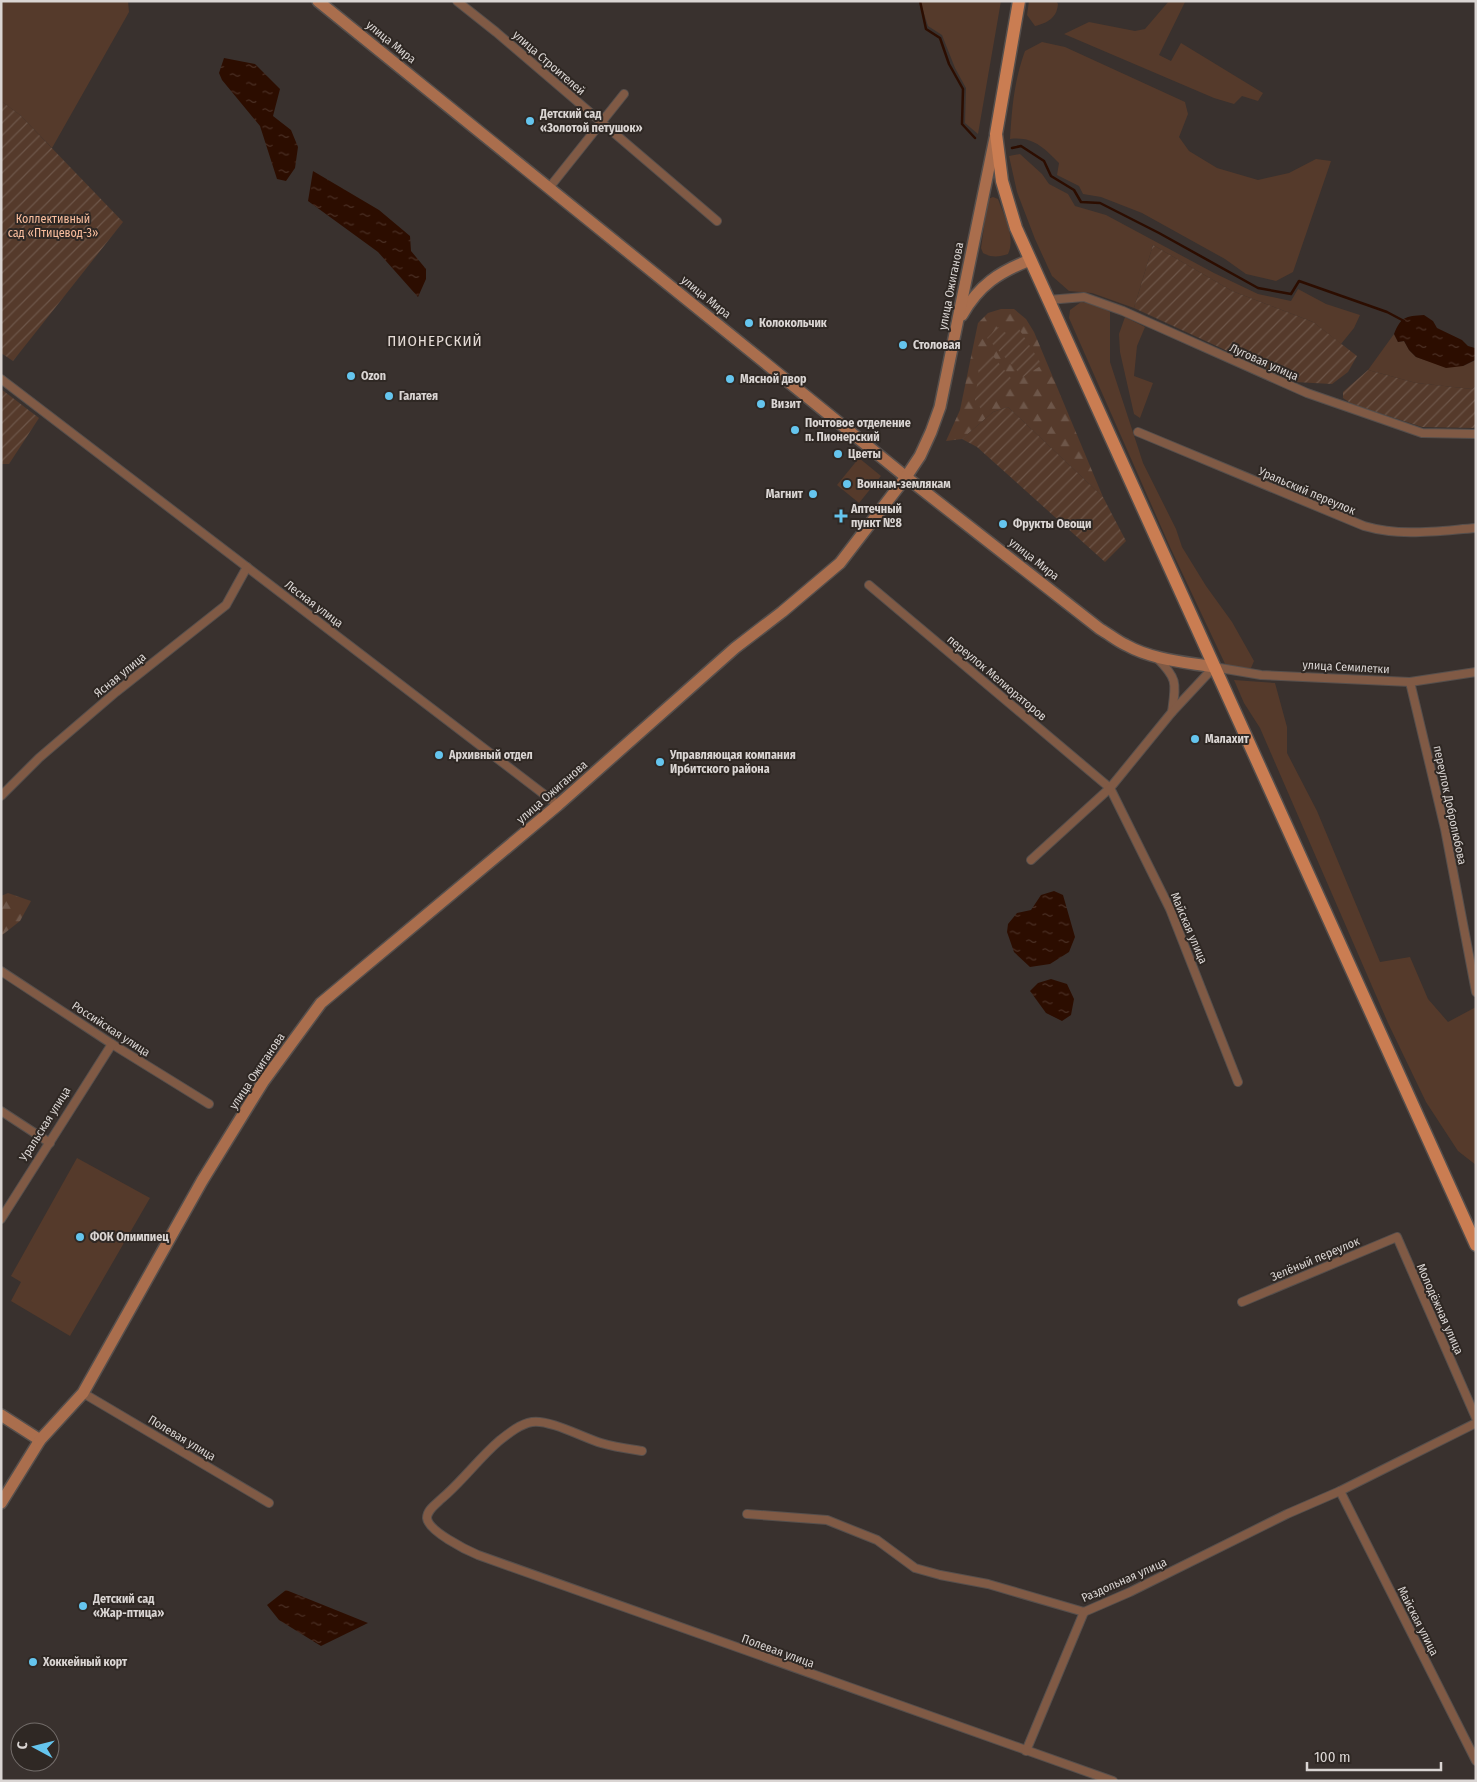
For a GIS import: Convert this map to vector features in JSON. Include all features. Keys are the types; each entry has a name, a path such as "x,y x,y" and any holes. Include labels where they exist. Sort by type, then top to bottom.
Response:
{"main road":[{"path":"1019,1 996,134 998,158 1008,205 1016,228 1476,1245"}],"street":[{"name":"улица Мира","path":"318,1 906,477 1100,629 1126,646 1156,656 1214,666"},
{"name":"улица Строителей","path":"457,1 496,32 601,124 717,221"},
{"path":"549,188 624,94"},
{"name":"улица Ожиганова","path":"1,1503 40,1440 83,1392 207,1174 263,1082 321,1003 558,805 735,648 782,612 840,563 906,477 927,440 940,407 996,134"},
{"path":"958,323 970,301 987,283 1008,269 1030,260"},
{"name":"Луговая улица","path":"1048,300 1084,297 1123,312 1307,393 1422,434 1476,434"},
{"name":"Лесная улица","path":"1,378 558,805"},
{"name":"Уральский переулок","path":"1138,432 1364,526 1383,532 1414,534 1476,528"},
{"name":"Ясная улица","path":"1,796 39,758 116,692 226,605 247,567"},
{"name":"переулок Мелиораторов","path":"869,585 1110,788"},
{"path":"1156,656 1171,671 1176,685 1172,712"},
{"path":"1031,860 1110,788 1172,712 1214,666"},
{"name":"улица Семилетки","path":"1214,666 1261,674 1410,682 1476,672"},
{"name":"переулок Добролюбова","path":"1410,682 1445,829 1476,992"},
{"name":"Майская улица","path":"1110,788 1170,909 1238,1082"},
{"name":"Российская улица","path":"1,971 112,1044 210,1104"},
{"name":"Уральская улица","path":"1,1219 112,1044"},
{"path":"1,1111 50,1143"},
{"name":"Зелёный переулок","path":"1242,1302 1397,1237"},
{"name":"Молодёжная улица","path":"1397,1237 1476,1418"},
{"name":"Полевая улица","path":"83,1392 269,1503"},
{"path":"1,1415 40,1440"},
{"name":"Полевая улица","path":"642,1451 602,1444 546,1423 534,1422 521,1425 499,1441 428,1512 427,1520 431,1527 478,1555 1112,1781"},
{"name":"Раздольная улица","path":"747,1514 827,1520 877,1540 915,1568 988,1584 1084,1612 1130,1592 1287,1514 1340,1491 1476,1423"},
{"name":"Майская улица","path":"1340,1491 1476,1761"},
{"path":"1026,1751 1084,1612"}],"green space":[{"path":"1,1 128,1 129,12 52,148 20,115 1,101"},
{"path":"920,1 1001,1 978,134 965,123 966,88 955,68 942,35 928,26"},
{"path":"1029,1 1056,1 1058,4 1056,13 1051,19 1035,26 1027,15"},
{"path":"1169,1 1185,2 1159,55 1171,61 1181,43 1263,93 1258,101 1242,96 1234,104 1214,98 1064,34 1089,22 1135,31 1145,29"},
{"path":"1042,42 1065,47 1185,102 1188,114 1179,137 1189,151 1217,168 1258,180 1289,173 1316,159 1331,161 1293,272 1276,281 1246,274 1225,259 1142,213 1101,197 1083,194 1079,186 1057,175 1059,163 1038,144 1025,139 1010,139 1014,95 1021,62 1025,51"},
{"name":"Коллективный сад «Птицевод-3»","path":"1,101 20,115 123,222 13,361 1,353"},
{"path":"1020,154 1042,174 1049,184 1068,194 1075,206 1106,215 1214,273 1258,294 1291,301 1298,289 1326,304 1360,315 1354,328 1341,344 1313,322 1232,291 1153,245 1134,308 1092,293 1069,291 1052,276 1017,192 1009,156"},
{"path":"993,197 998,199 1011,241 1008,254 999,256 986,255 981,248 988,199"},
{"path":"1153,245 1232,291 1313,322 1357,356 1348,372 1332,384 1295,382 1134,308"},
{"path":"1081,302 1097,304 1110,312 1110,362 1143,463 1176,529 1182,547 1206,586 1232,622 1254,661 1251,668 1227,668 1170,547 1069,318 1070,310"},
{"path":"1001,309 1014,309 1026,319 1034,332 1103,497 1008,407 993,412 962,439 946,441 960,410 978,323 988,313"},
{"path":"1125,317 1145,327 1137,346 1134,376 1153,383 1140,418 1134,414 1120,352 1119,334"},
{"path":"998,327 1010,336 1019,329 1042,365 1023,377 987,338"},
{"path":"1394,334 1398,342 1404,341 1416,357 1428,361 1463,366 1476,360 1476,386 1472,389 1416,383 1368,370"},
{"path":"989,351 1014,382 983,412 975,400 980,361"},
{"path":"1368,370 1416,383 1472,389 1476,386 1476,428 1422,427 1352,404 1343,398 1343,392"},
{"path":"1,389 39,418 9,464 1,464"},
{"path":"1008,407 1103,497 1126,541 1105,562 977,447 962,439 993,412"},
{"path":"859,458 881,476 859,503 837,485"},
{"path":"1234,680 1275,683 1287,727 1287,753 1317,811 1380,962 1410,957 1428,999 1448,1022 1476,1007 1476,1165 1458,1151 1426,1102 1388,1023 1260,728 1244,703"},
{"path":"8,893 31,901 20,921 1,936 1,896"},
{"name":"ФОК Олимпиец","path":"77,1158 150,1198 70,1336 11,1301 21,1282 11,1276"}],"water":[{"path":"224,58 255,64 280,89 273,116 291,130 298,147 295,168 286,181 277,179 260,126 222,80 219,73"},
{"path":"313,171 379,210 410,236 411,251 426,269 426,279 418,297 378,252 308,201"},
{"path":"1424,315 1433,321 1437,328 1475,348 1475,360 1463,366 1446,368 1416,357 1404,341 1398,342 1394,334 1404,318"},
{"path":"1054,891 1063,895 1075,937 1069,952 1050,964 1030,967 1014,952 1007,932 1008,924 1017,913 1031,910 1041,895"},
{"path":"1051,979 1067,984 1074,999 1071,1015 1062,1021 1046,1013 1030,991 1038,983"},
{"path":"286,1590 368,1623 321,1646 279,1620 267,1605"}],"waterway":[{"path":"920,1 926,29 940,38 949,64 963,89 962,124 975,138"},
{"path":"1012,148 1021,146 1044,161 1051,176 1074,190 1081,202 1100,203 1159,233 1258,288 1291,294 1299,281 1387,312 1404,321"}],"place":[{"name":"Детский сад «Золотой петушок»","path":"530,121"},
{"name":"Колокольчик","path":"749,323"},
{"name":"Столовая","path":"903,345"},
{"name":"Ozon","path":"351,376"},
{"name":"Мясной двор","path":"730,379"},
{"name":"Галатея","path":"389,396"},
{"name":"Визит","path":"761,404"},
{"name":"Почтовое отделение п. Пионерский","path":"795,430"},
{"name":"Цветы","path":"838,454"},
{"name":"Воинам-землякам","path":"847,484"},
{"name":"Магнит","path":"813,494"},
{"name":"Аптечный пункт №8","path":"841,516"},
{"name":"Фрукты Овощи","path":"1003,524"},
{"name":"Малахит","path":"1195,739"},
{"name":"Архивный отдел","path":"439,755"},
{"name":"Управляющая компания Ирбитского района","path":"660,762"},
{"name":"ФОК Олимпиец","path":"80,1237"},
{"name":"Детский сад «Жар-птица»","path":"83,1606"},
{"name":"Хоккейный корт","path":"33,1662"}],"district":[{"name":"ПИОНЕРСКИЙ","path":"435,341"}]}
